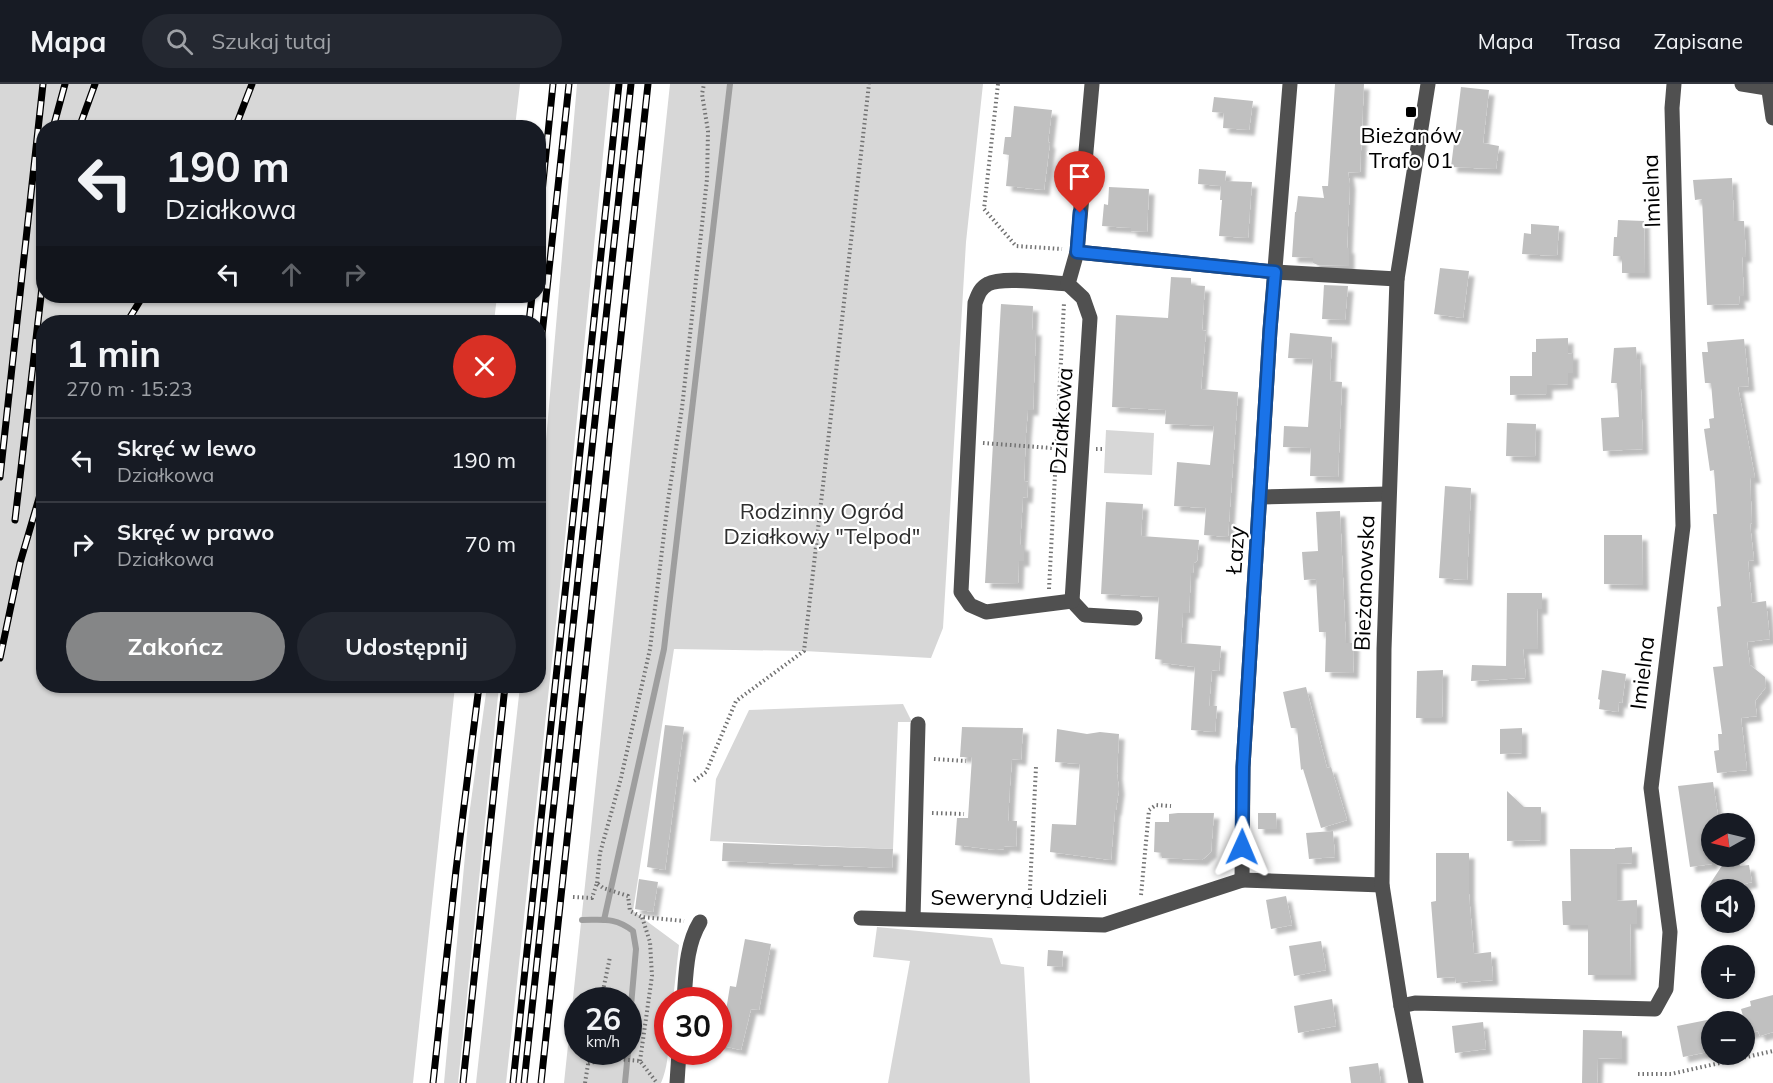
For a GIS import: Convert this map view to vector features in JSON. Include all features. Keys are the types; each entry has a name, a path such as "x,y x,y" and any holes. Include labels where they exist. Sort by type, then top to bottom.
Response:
{"street":[{"path":"1092,84 1077,252 1068,284 1000,280 988,283 980,290 975,303 961,592 970,605 986,612 1072,602 1085,615 1135,618"},
{"name":"Łazy","path":"1242,880 1243,767 1270,330 1290,84"},
{"name":"Bieżanowska","path":"1416,1083 1382,885 1384,649 1396,279 1428,84"},
{"name":"Imielna","path":"1401,1006 1415,1003 1655,1009 1666,989 1670,932 1651,789 1683,526 1672,108 1674,84"},
{"path":"1742,84 1768,86 1773,118"},
{"path":"1077,252 1275,272 1396,279"},
{"name":"Działkowa","path":"1068,284 1083,298 1090,318 1072,602"},
{"path":"1261,497 1389,494"},
{"path":"913,919 918,724"},
{"path":"1242,880 1382,885"},
{"name":"Seweryna Udzieli","path":"861,918 1104,925 1242,880"},
{"path":"685,987 689,949 700,922"},
{"path":"677,1083 679,1065"}],"path":[{"path":"573,897 592,898 597,883 600,853 621,778 650,649 682,408 707,179 708,131 702,94 704,84"},
{"path":"694,781 706,772 736,701 804,651 869,84"},
{"path":"998,84 984,208 1016,246 1056,248 1077,252"},
{"path":"1049,595 1064,297 1068,284"},
{"path":"967,441 1081,450 1105,449"},
{"path":"927,759 966,761"},
{"path":"1028,923 1036,767"},
{"path":"1140,902 1149,810 1156,805 1171,806"},
{"path":"925,812 964,814"},
{"path":"597,883 603,888 628,896 630,911 642,917 700,922"},
{"path":"642,917 650,942 652,976 642,1033"},
{"path":"604,987 610,957"},
{"path":"1638,1074 1671,1074 1773,1051"},
{"path":"585,1083 588,1065"},
{"path":"641,1065 657,1083"}],"green space":[{"path":"0,84 520,84 516,120 36,120 36,303 496,303 495,315 36,315 36,693 454,693 413,1083 0,1083"},
{"path":"577,84 610,84 563,559 506,1083 476,1083 519,693 546,693 546,440"},
{"name":"Rodzinny Ogród Działkowy \"Telpod\"","path":"670,84 983,84 966,242 943,628 931,658 804,651 674,649 633,911 679,945 674,987 654,987 654,1065 666,1065 661,1083 564,1083 566,1065 642,1065 642,987 574,987"},
{"path":"1106,430 1154,433 1152,475 1104,473"},
{"path":"486,693 498,693 458,1083 444,1083 468,823"},
{"path":"903,704 912,722 898,722 893,849 710,841 716,779 749,710"},
{"path":"877,927 992,938 1001,964 1024,967 1030,1083 888,1083 910,961 873,957"}],"building":[{"path":"1335,84 1364,84 1360,173 1348,172 1350,184 1347,248 1349,248 1349,266 1318,265 1313,263 1313,258 1292,257 1298,196 1324,198 1322,186 1328,186"},
{"path":"1461,87 1489,90 1483,143 1499,146 1496,169 1451,167"},
{"path":"1214,97 1253,101 1249,130 1223,128 1224,113 1212,112"},
{"path":"1014,106 1052,110 1044,190 1006,186 1009,155 1003,154 1005,137 1011,137"},
{"path":"1199,169 1226,171 1225,181 1252,182 1248,238 1219,236 1221,186 1198,184"},
{"path":"1732,178 1734,221 1744,221 1746,257 1742,257 1744,296 1739,296 1740,304 1707,305 1702,199 1695,200 1693,180"},
{"path":"1109,187 1149,189 1147,232 1131,231 1131,228 1102,226 1104,204 1108,205"},
{"path":"1618,220 1644,221 1645,273 1622,273 1622,256 1613,256"},
{"path":"1531,224 1559,226 1557,256 1522,254 1524,233 1531,234"},
{"path":"1440,268 1469,271 1463,318 1434,314"},
{"path":"1171,277 1191,278 1191,285 1205,286 1202,330 1206,331 1201,389 1238,392 1228,537 1204,535 1206,508 1174,506 1177,462 1210,465 1214,426 1165,424 1166,410 1112,407 1116,315 1168,318"},
{"path":"1324,285 1348,286 1345,320 1322,319"},
{"path":"1001,304 1033,306 1032,330 1036,330 1033,410 1028,410 1026,433 1024,481 1028,482 1027,498 1023,497 1020,545 1024,545 1024,561 1019,561 1018,584 985,583"},
{"path":"1290,333 1332,337 1330,381 1342,382 1338,477 1310,476 1311,448 1283,447 1284,426 1308,427 1313,359 1288,358"},
{"path":"1568,338 1568,354 1573,353 1573,373 1568,373 1568,384 1547,385 1547,394 1510,395 1510,376 1532,376 1532,352 1536,352 1536,339"},
{"path":"1744,339 1749,386 1738,387 1755,478 1750,478 1752,523 1750,524 1754,560 1748,561 1752,603 1766,601 1770,639 1747,642 1750,665 1765,677 1766,687 1755,701 1757,716 1741,718 1747,770 1717,773 1714,751 1719,750 1718,734 1722,734 1713,667 1723,666 1717,607 1721,606 1713,514 1717,514 1714,470 1710,471 1704,429 1710,428 1709,419 1714,418 1711,383 1705,383 1702,352 1708,352 1707,342"},
{"path":"1636,347 1637,359 1640,359 1643,449 1603,451 1601,418 1619,417 1617,383 1611,383 1614,348"},
{"path":"1507,423 1536,424 1535,457 1506,456"},
{"path":"1445,486 1471,488 1467,580 1439,578"},
{"path":"1106,502 1143,504 1141,536 1199,540 1197,561 1191,573 1189,613 1183,613 1181,643 1221,646 1219,671 1212,670 1209,706 1217,706 1215,732 1191,730 1195,667 1163,663 1163,660 1155,659 1159,597 1101,594"},
{"path":"1340,511 1346,643 1354,643 1353,673 1325,672 1326,632 1319,632 1316,579 1304,580 1302,552 1318,551 1316,512"},
{"path":"1604,535 1642,535 1643,585 1604,584"},
{"path":"1507,593 1542,593 1542,609 1537,609 1538,649 1523,649 1526,678 1471,681 1472,665 1506,666"},
{"path":"1443,670 1442,718 1416,718 1417,671"},
{"path":"1602,670 1626,674 1622,703 1619,702 1618,712 1599,709"},
{"path":"1306,687 1327,768 1331,767 1347,820 1321,828 1303,769 1301,770 1297,728 1291,728 1283,692"},
{"path":"665,725 684,727 665,870 647,867"},
{"path":"962,727 1023,728 1021,760 1012,759 1010,786 1008,821 1017,821 1016,847 1004,846 1004,849 996,850 955,845 957,818 968,818 972,757 960,757"},
{"path":"1522,728 1522,753 1500,754 1500,729"},
{"path":"1057,729 1087,734 1100,732 1119,734 1117,774 1119,789 1111,860 1050,852 1052,824 1076,825 1080,764 1055,762"},
{"path":"1713,782 1718,813 1701,813 1701,866 1690,867 1678,786"},
{"path":"1507,791 1524,807 1541,807 1541,840 1507,841"},
{"path":"1214,813 1211,852 1202,860 1162,858 1162,853 1154,852 1155,822 1169,822 1169,814"},
{"path":"1258,813 1276,813 1277,829 1258,829"},
{"path":"1333,831 1335,857 1309,859 1306,833"},
{"path":"723,843 893,849 892,868 722,861"},
{"path":"1632,847 1632,863 1617,864 1617,901 1637,900 1637,924 1630,924 1631,975 1588,975 1588,925 1563,925 1562,901 1571,901 1570,849"},
{"path":"1436,853 1469,853 1469,894 1474,954 1491,952 1493,980 1456,983 1455,977 1437,978 1431,902 1436,901"},
{"path":"1721,867 1749,867 1751,879 1713,879"},
{"path":"639,879 658,882 653,912 635,909"},
{"path":"1286,896 1292,925 1271,929 1266,900"},
{"path":"745,939 771,944 759,1010 751,1009 741,1050 732,1048 732,987 730,987 730,986 736,987"},
{"path":"1321,941 1326,970 1294,976 1289,946"},
{"path":"1048,950 1063,951 1062,967 1047,966"},
{"path":"1773,995 1773,1032 1760,1036 1758,1031 1755,1032 1755,1011 1742,1011 1741,1009 1751,1006 1750,1001"},
{"path":"1332,999 1336,1026 1298,1033 1294,1006"},
{"path":"1701,1021 1701,1053 1683,1057 1677,1026"},
{"path":"1483,1022 1486,1049 1455,1053 1452,1026"},
{"path":"1583,1030 1622,1031 1622,1059 1598,1058 1597,1083 1582,1083"},
{"path":"1378,1063 1381,1083 1351,1083 1349,1067"}],"waterway":[{"path":"604,920 664,649 730,84"},
{"path":"582,920 614,921 633,931 636,949 633,987"},
{"path":"625,1083 627,1065"}],"railway":[{"path":"39,120 43,84"},
{"path":"55,120 65,84"},
{"path":"82,120 95,84"},
{"path":"238,120 252,84"},
{"path":"546,153 553,84"},
{"path":"546,298 569,84"},
{"path":"513,1083 619,84"},
{"path":"524,1083 631,84"},
{"path":"541,1083 648,84"},
{"path":"0,477 36,148"},
{"path":"39,315 40,303"},
{"path":"131,315 139,303"},
{"path":"530,315 531,303"},
{"path":"544,315 545,303"},
{"path":"15,520 36,339"},
{"path":"0,658 20,563 36,508"},
{"path":"433,1083 478,693"},
{"path":"463,1083 504,693"}],"place":[{"name":"Bieżanów Trafo 01","path":"1411,112"}],"route":[{"path":"1080,213 1077,252 1275,272 1243,767 1242,847"}]}
